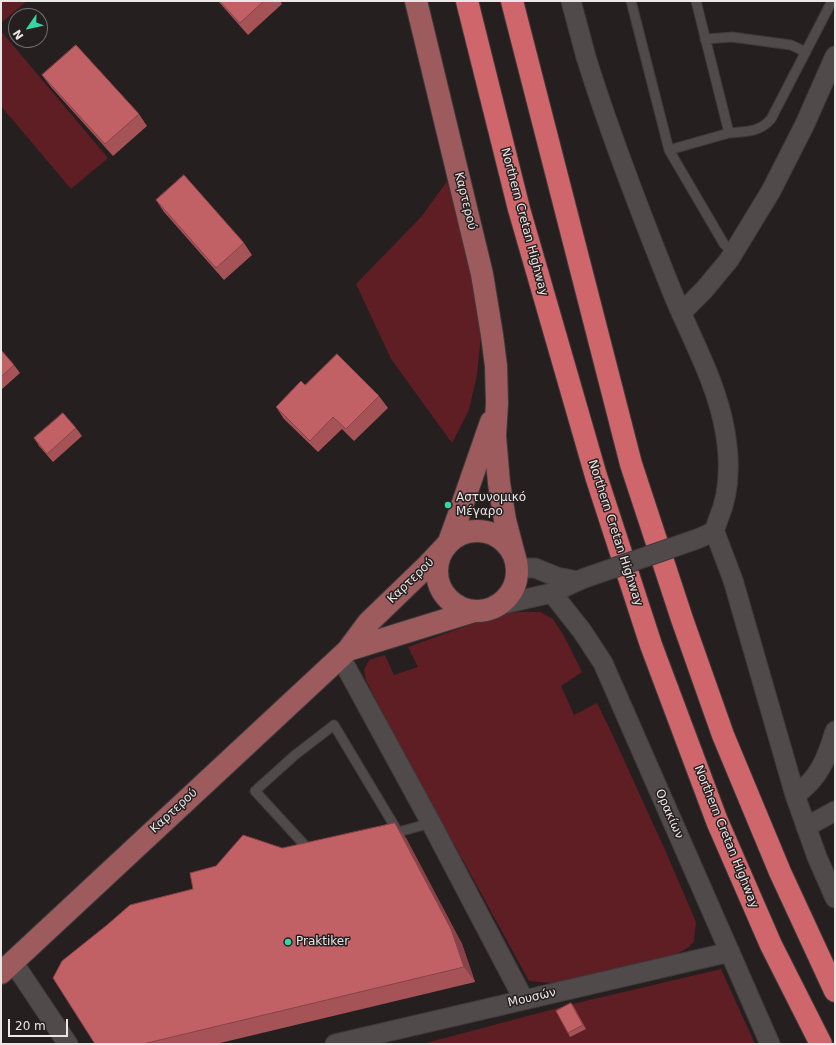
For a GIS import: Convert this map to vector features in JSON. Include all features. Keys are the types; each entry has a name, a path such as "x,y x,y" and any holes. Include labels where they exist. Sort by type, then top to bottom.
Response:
{"highway":[{"name":"Northern Cretan Highway","path":"467,1 519,209 596,476 651,645 717,821 771,945 821,1044"},
{"path":"512,1 633,472 682,619 723,735 780,872 835,990"}],"main road":[{"name":"Καρτερού","path":"416,1 482,274 496,366 497,403 495,436 501,502 516,563"},
{"name":"Καρτερού","path":"7,967 344,653 368,623 426,567 446,545 458,517 497,403"},
{"path":"466,532 486,532 496,535 504,541 510,549 516,563 516,579 513,589 507,598 492,609 483,611 464,609 454,605 441,589 437,579 436,569 438,558 446,545 457,536 466,532"},
{"name":"Καρτερού","path":"344,653 474,611"}],"street":[{"path":"499,605 552,593 580,580 697,539 714,530 721,513 728,479 725,431 713,386 670,287 608,125 586,56 571,1"},
{"path":"681,313 716,277 734,253 771,191 805,124 835,56"},
{"path":"714,530 733,580 795,795 823,872 835,898"},
{"path":"516,563 535,568 557,577 580,580"},
{"name":"Ορακίων","path":"552,593 582,631 603,663 770,1044"},
{"path":"344,653 524,1000"},
{"path":"795,795 808,785 818,773 826,760 835,731"},
{"path":"806,827 835,811"},
{"name":"Μουσών","path":"335,1044 730,952"},
{"path":"7,967 68,1044"}],"lane":[{"path":"631,1 669,150 724,244 734,253"},
{"path":"696,1 729,133"},
{"path":"669,150 729,133 755,130 765,126 770,120 832,1"},
{"path":"706,39 732,37 791,45 806,52"},
{"path":"319,852 312,854 255,792 295,754 334,725 398,832"},
{"path":"383,836 431,823"}],"shaded area":[{"path":"27,1 19,8 8,8 8,17 1,23 1,2"},
{"path":"1,31 8,39 8,48 15,48 108,158 71,189 1,106"},
{"path":"447,181 467,256 481,335 477,375 469,410 452,443 391,359 356,284 422,216"},
{"path":"519,612 540,612 553,619 564,636 582,672 561,686 574,715 597,703 666,852 696,922 694,941 689,947 675,955 551,983 529,981 458,851 414,776 366,680 364,670 369,660 385,655 394,675 418,667 408,647 497,615"},
{"path":"721,969 755,1044 422,1044 577,1003"}],"building":[{"path":"220,1 264,1 240,23"},
{"path":"76,45 139,114 105,144 42,75"},
{"path":"184,175 244,243 216,268 156,200"},
{"path":"1,350 14,365 1,377"},
{"path":"337,354 379,396 346,429 333,417 310,441 276,407 301,381 305,385"},
{"path":"63,413 76,428 47,454 34,438"},
{"name":"Praktiker","path":"395,823 451,929 464,967 143,1044 95,1044 53,978 62,961 130,905 193,889 190,873 216,866 243,835 282,848"},
{"path":"571,1003 583,1025 568,1033 556,1011"}],"place":[{"name":"Αστυνομικό Μέγαρο","path":"448,505"},
{"name":"Praktiker","path":"288,942"}]}
